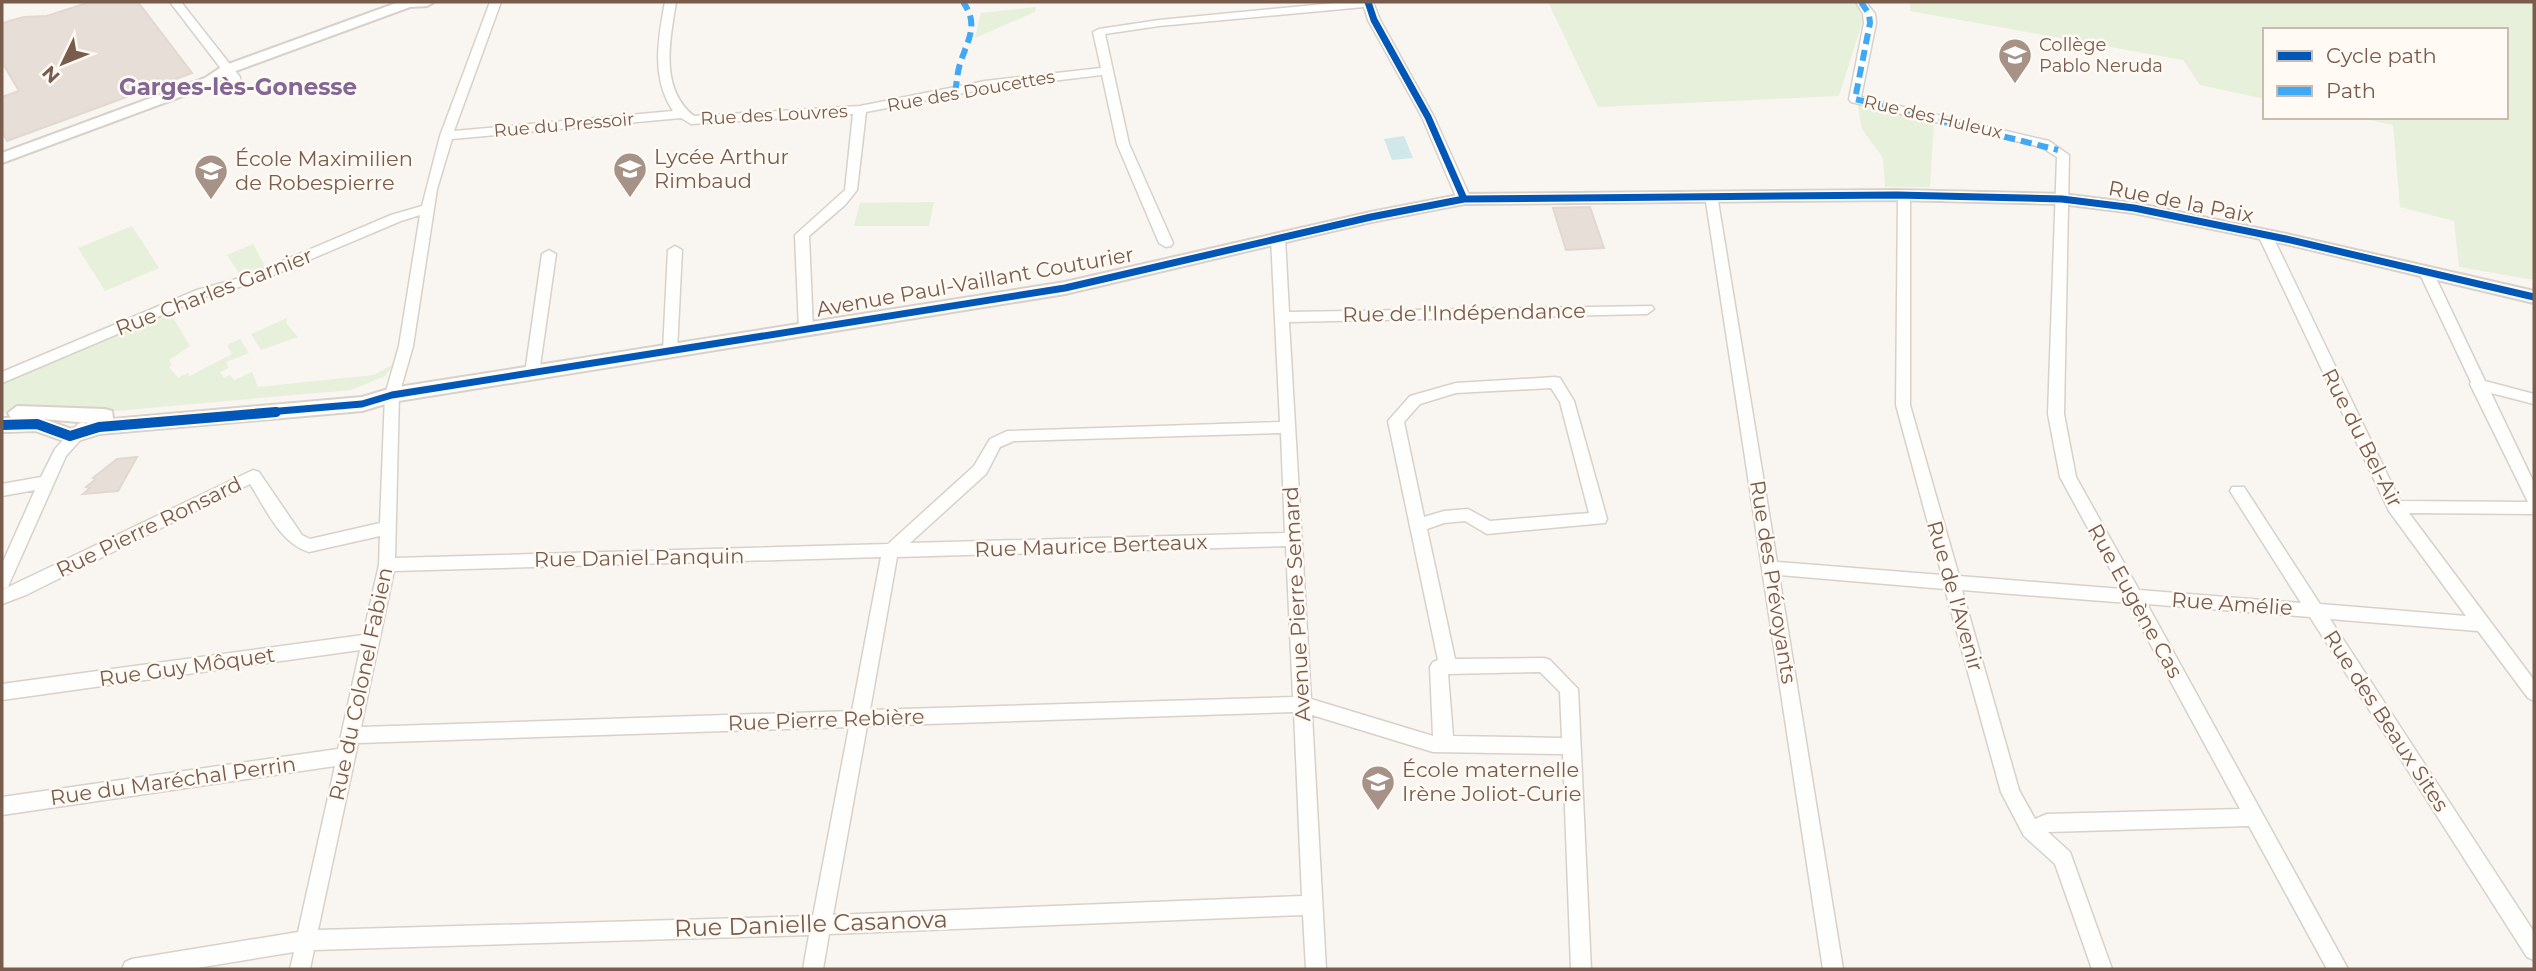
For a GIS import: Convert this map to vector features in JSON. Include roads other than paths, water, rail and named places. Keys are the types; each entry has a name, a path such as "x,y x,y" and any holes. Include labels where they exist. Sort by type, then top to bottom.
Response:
{"street":[{"path":"175,2 232,75"},
{"name":"Rue du Colonel Fabien","path":"300,969 387,565 392,395 406,346 427,209 446,136 495,2"},
{"name":"Rue des Louvres","path":"670,2 662,70 669,91 682,114 691,120 860,110"},
{"path":"1166,243 1129,161 1107,71 1099,32 1102,30 1368,2 1374,20 1428,117 1464,199"},
{"name":"Rue des Huleux","path":"1861,2 1869,13 1870,23 1855,99 2059,150 2063,155 2062,199"},
{"path":"2,167 232,75 416,12 423,3"},
{"name":"Rue des Doucettes","path":"860,110 985,85 1107,71"},
{"path":"2,158 232,75"},
{"path":"806,330 802,236 808,227 846,199 852,190 860,110"},
{"name":"Rue du Pressoir","path":"446,136 682,114"},
{"name":"Rue des Prévoyants","path":"1711,195 1833,969"},
{"name":"Rue de la Paix","path":"1646,196 1904,195 2062,199 2133,208 2265,235 2534,297"},
{"name":"Rue de l'Avenir","path":"1904,195 1903,405 1950,583 2010,792 2031,830 2063,858 2102,969"},
{"name":"Avenue Paul-Vaillant Couturier","path":"81,426 109,426 362,404 392,395 1065,288 1421,205 1464,199 1646,196"},
{"name":"Rue Eugène Cas","path":"2062,199 2056,414 2068,477 2338,969"},
{"name":"Rue Charles Garnier","path":"2,379 202,293 253,279 396,218 427,209"},
{"name":"Rue du Bel-Air","path":"2265,235 2395,507 2534,693"},
{"name":"Avenue Pierre Semard","path":"1278,238 1315,969"},
{"path":"670,351 676,250"},
{"path":"532,373 549,254"},
{"path":"2426,272 2534,499"},
{"name":"Rue de l'Indépendance","path":"1282,317 1647,309"},
{"path":"1418,525 1444,517 1468,516 1487,528 1599,519 1567,401 1555,382 1456,388 1415,400 1396,421 1448,667"},
{"path":"2477,384 2534,399"},
{"path":"2,415 32,411 63,413 81,426"},
{"path":"60,453 48,420 63,413"},
{"path":"2,425 32,423 70,436 81,426"},
{"path":"2,582 60,453 81,426"},
{"path":"813,969 890,552 981,470 995,443 1012,435 1287,426"},
{"name":"Rue Pierre Ronsard","path":"2,597 253,476 296,540 309,546 390,527"},
{"path":"2,489 47,482"},
{"name":"Rue des Beaux Sites","path":"2238,491 2534,950"},
{"path":"2395,507 2534,508"},
{"name":"Rue Maurice Berteaux","path":"890,552 1293,539"},
{"name":"Rue Daniel Panquin","path":"387,565 890,552"},
{"name":"Rue Amélie","path":"1770,568 2484,624"},
{"name":"Rue Guy Môquet","path":"2,692 372,641"},
{"path":"1444,744 1439,667 1544,665 1569,689 1569,746 1580,969"},
{"name":"Rue Pierre Rebière","path":"350,735 1302,704 1433,744 1569,746"},
{"name":"Rue du Maréchal Perrin","path":"2,806 345,756"},
{"path":"2031,830 2047,823 2253,817"},
{"name":"Rue Danielle Casanova","path":"132,969 307,940 821,925 1313,905"}],"water":[{"path":"1404,136 1413,158 1392,160 1384,139"}],"place":[{"name":"Collège Pablo Neruda","path":"2015,85"},
{"name":"Lycée Arthur Rimbaud","path":"630,199"},
{"name":"École Maximilien de Robespierre","path":"211,201"},
{"name":"École maternelle Irène Joliot-Curie","path":"1378,812"}],"district":[{"name":"Garges-lès-Gonesse","path":"238,87"}]}
